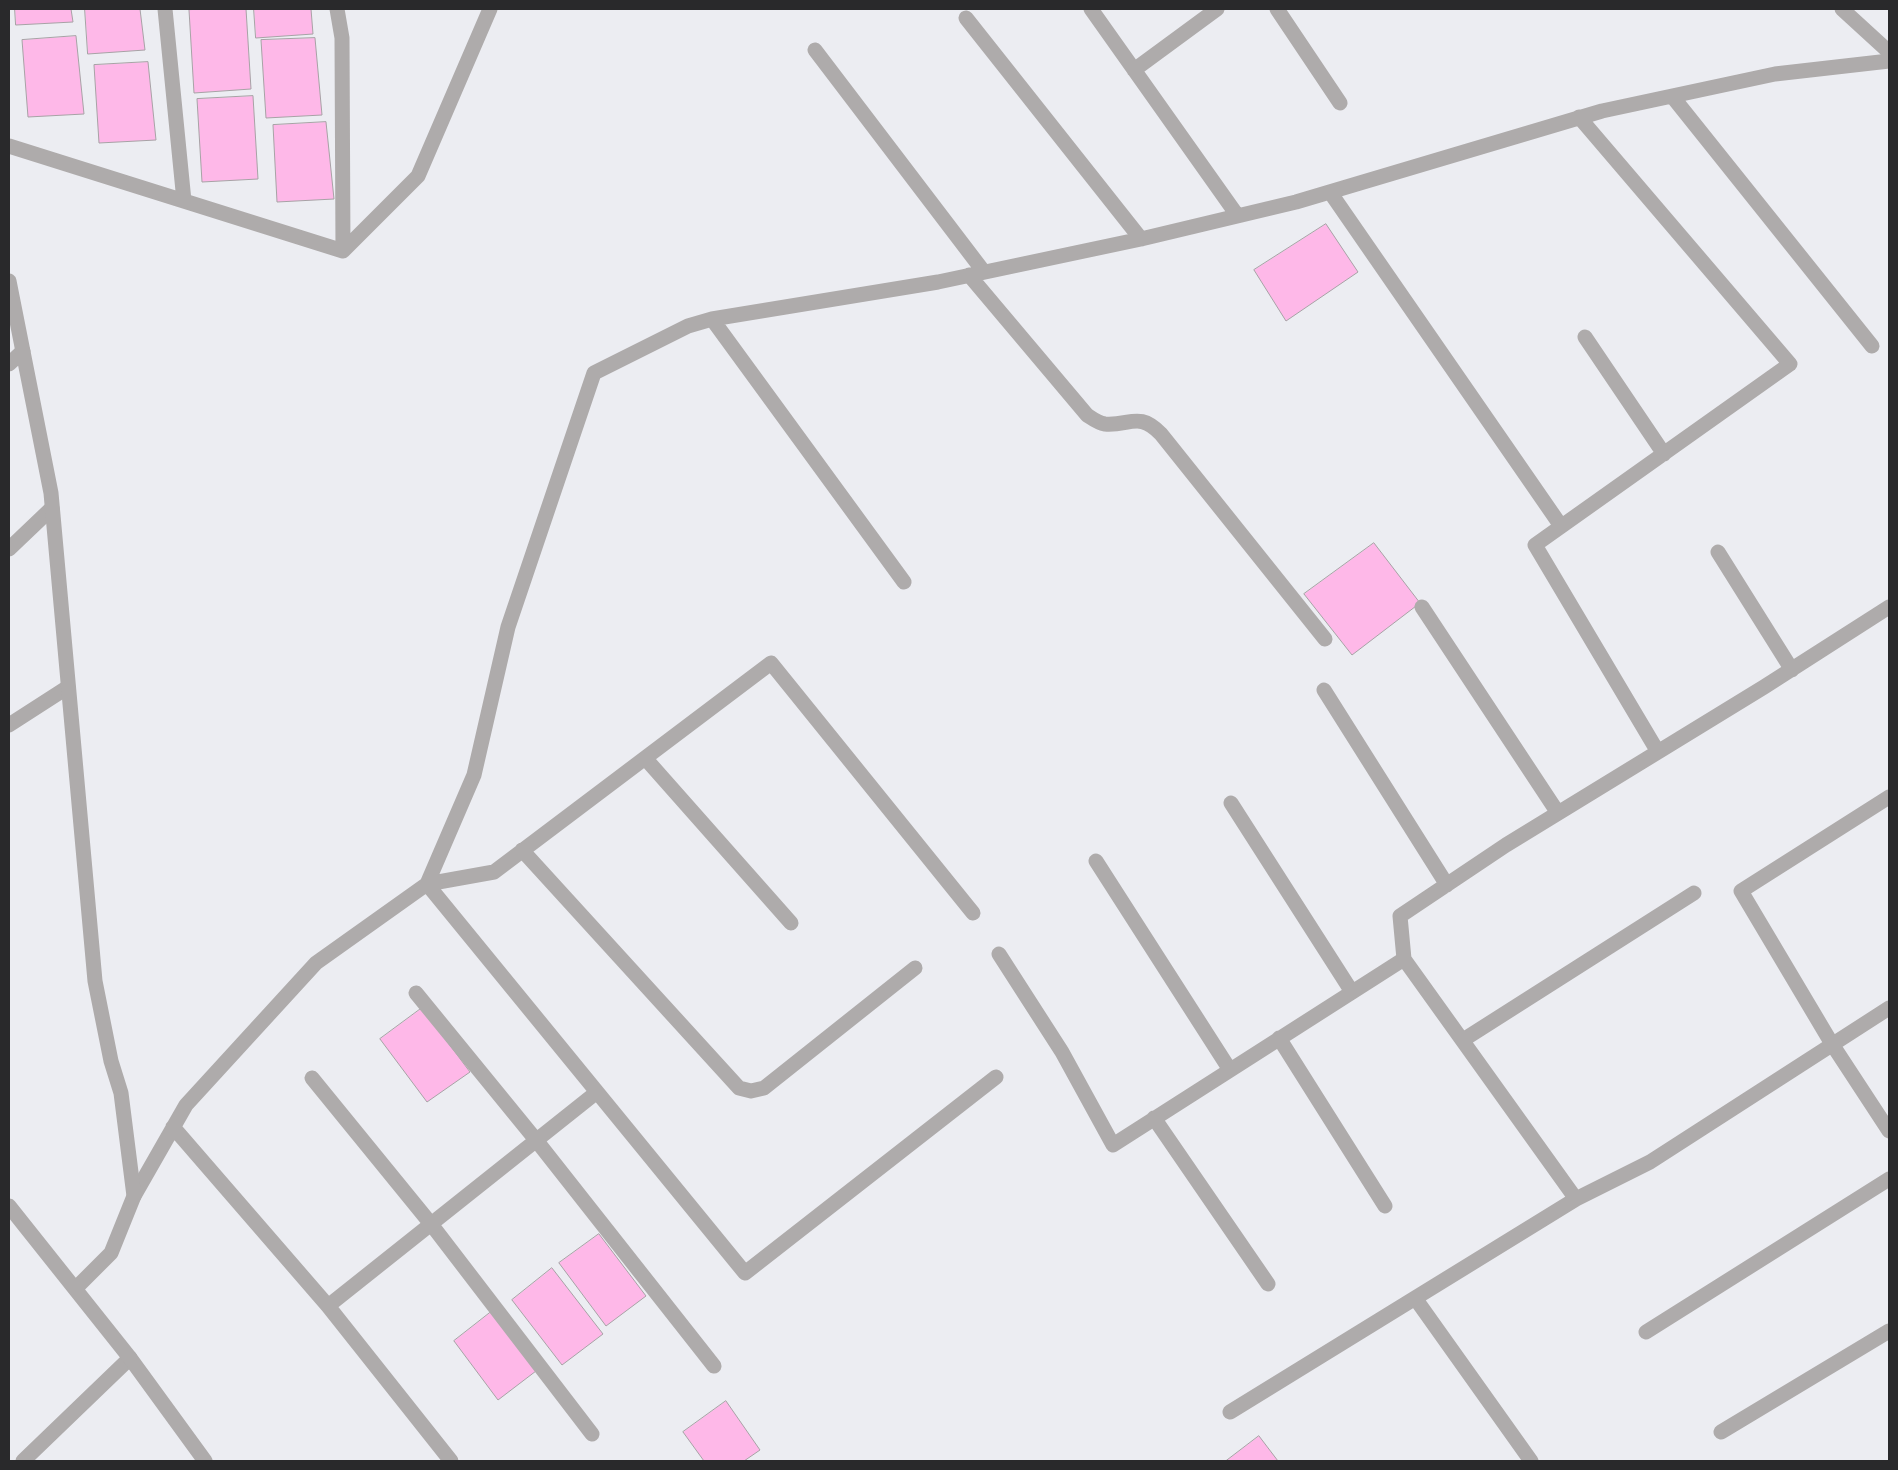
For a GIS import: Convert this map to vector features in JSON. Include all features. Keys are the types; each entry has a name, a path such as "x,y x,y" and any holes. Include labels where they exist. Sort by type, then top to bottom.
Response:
{"street":[{"path":"165,9 184,201"},
{"path":"337,9 342,38 343,251"},
{"path":"343,251 418,176 490,9"},
{"path":"1091,9 1237,215"},
{"path":"1134,70 1217,9"},
{"path":"1276,9 1340,103"},
{"path":"1844,9 1889,52"},
{"path":"966,18 1141,238"},
{"path":"815,50 984,272"},
{"path":"427,884 474,775 508,627 594,373 688,326 712,319 969,275 1141,238 1296,202 1602,111 1775,74 1889,61"},
{"path":"1672,96 1872,346"},
{"path":"1579,117 1790,364 1535,545 1658,752"},
{"path":"9,146 343,251"},
{"path":"1330,192 1562,526"},
{"path":"969,275 1087,415 1105,424 1140,421 1152,424 1157,429 1325,639"},
{"path":"9,281 51,493 95,981 111,1061 121,1093 134,1196"},
{"path":"712,319 904,582"},
{"path":"1585,337 1664,454"},
{"path":"9,364 22,351"},
{"path":"9,549 52,508"},
{"path":"1718,552 1792,670"},
{"path":"1422,607 1558,813"},
{"path":"1576,1199 1404,959 1400,916 1506,845 1792,670 1889,607"},
{"path":"75,1289 111,1252 134,1196 186,1105 316,963 427,884 494,872 771,663 973,913"},
{"path":"9,725 68,687"},
{"path":"1324,690 1447,885"},
{"path":"645,758 791,923"},
{"path":"1889,797 1741,891 1832,1044 1889,1131"},
{"path":"1231,803 1352,992"},
{"path":"522,850 739,1088 745,1090 751,1091 764,1088 915,968"},
{"path":"1096,861 1230,1070"},
{"path":"427,884 745,1273 996,1077"},
{"path":"1463,1040 1694,893"},
{"path":"1000,954 1062,1052 1112,1145 1404,959"},
{"path":"416,993 536,1140 714,1366"},
{"path":"1230,1412 1576,1199 1650,1162 1889,1008"},
{"path":"1279,1038 1385,1206"},
{"path":"312,1078 431,1224 592,1434"},
{"path":"328,1306 597,1092"},
{"path":"1154,1118 1268,1284"},
{"path":"173,1128 328,1306 451,1461"},
{"path":"1646,1332 1889,1179"},
{"path":"9,1206 130,1358 205,1461"},
{"path":"1415,1298 1531,1461"},
{"path":"1721,1432 1889,1331"},
{"path":"23,1461 130,1358"}],"building":[{"path":"15,9 71,9 73,22 16,25"},
{"path":"85,9 140,9 145,50 88,54"},
{"path":"246,9 251,89 194,93 189,10"},
{"path":"254,9 311,9 313,34 256,38"},
{"path":"76,36 84,114 28,117 22,40"},
{"path":"315,38 322,115 266,118 261,40"},
{"path":"148,62 156,140 99,143 94,65"},
{"path":"253,96 258,179 202,182 197,99"},
{"path":"326,122 334,199 277,202 273,125"},
{"path":"1326,224 1358,272 1286,321 1254,270"},
{"path":"1374,543 1420,603 1352,655 1304,594"},
{"path":"422,1008 470,1072 427,1102 380,1039"},
{"path":"599,1234 646,1296 606,1326 559,1263"},
{"path":"552,1268 603,1334 562,1365 512,1300"},
{"path":"491,1312 536,1371 498,1400 454,1341"},
{"path":"726,1401 760,1450 744,1461 704,1461 683,1432"},
{"path":"1259,1436 1278,1461 1226,1461"}]}
